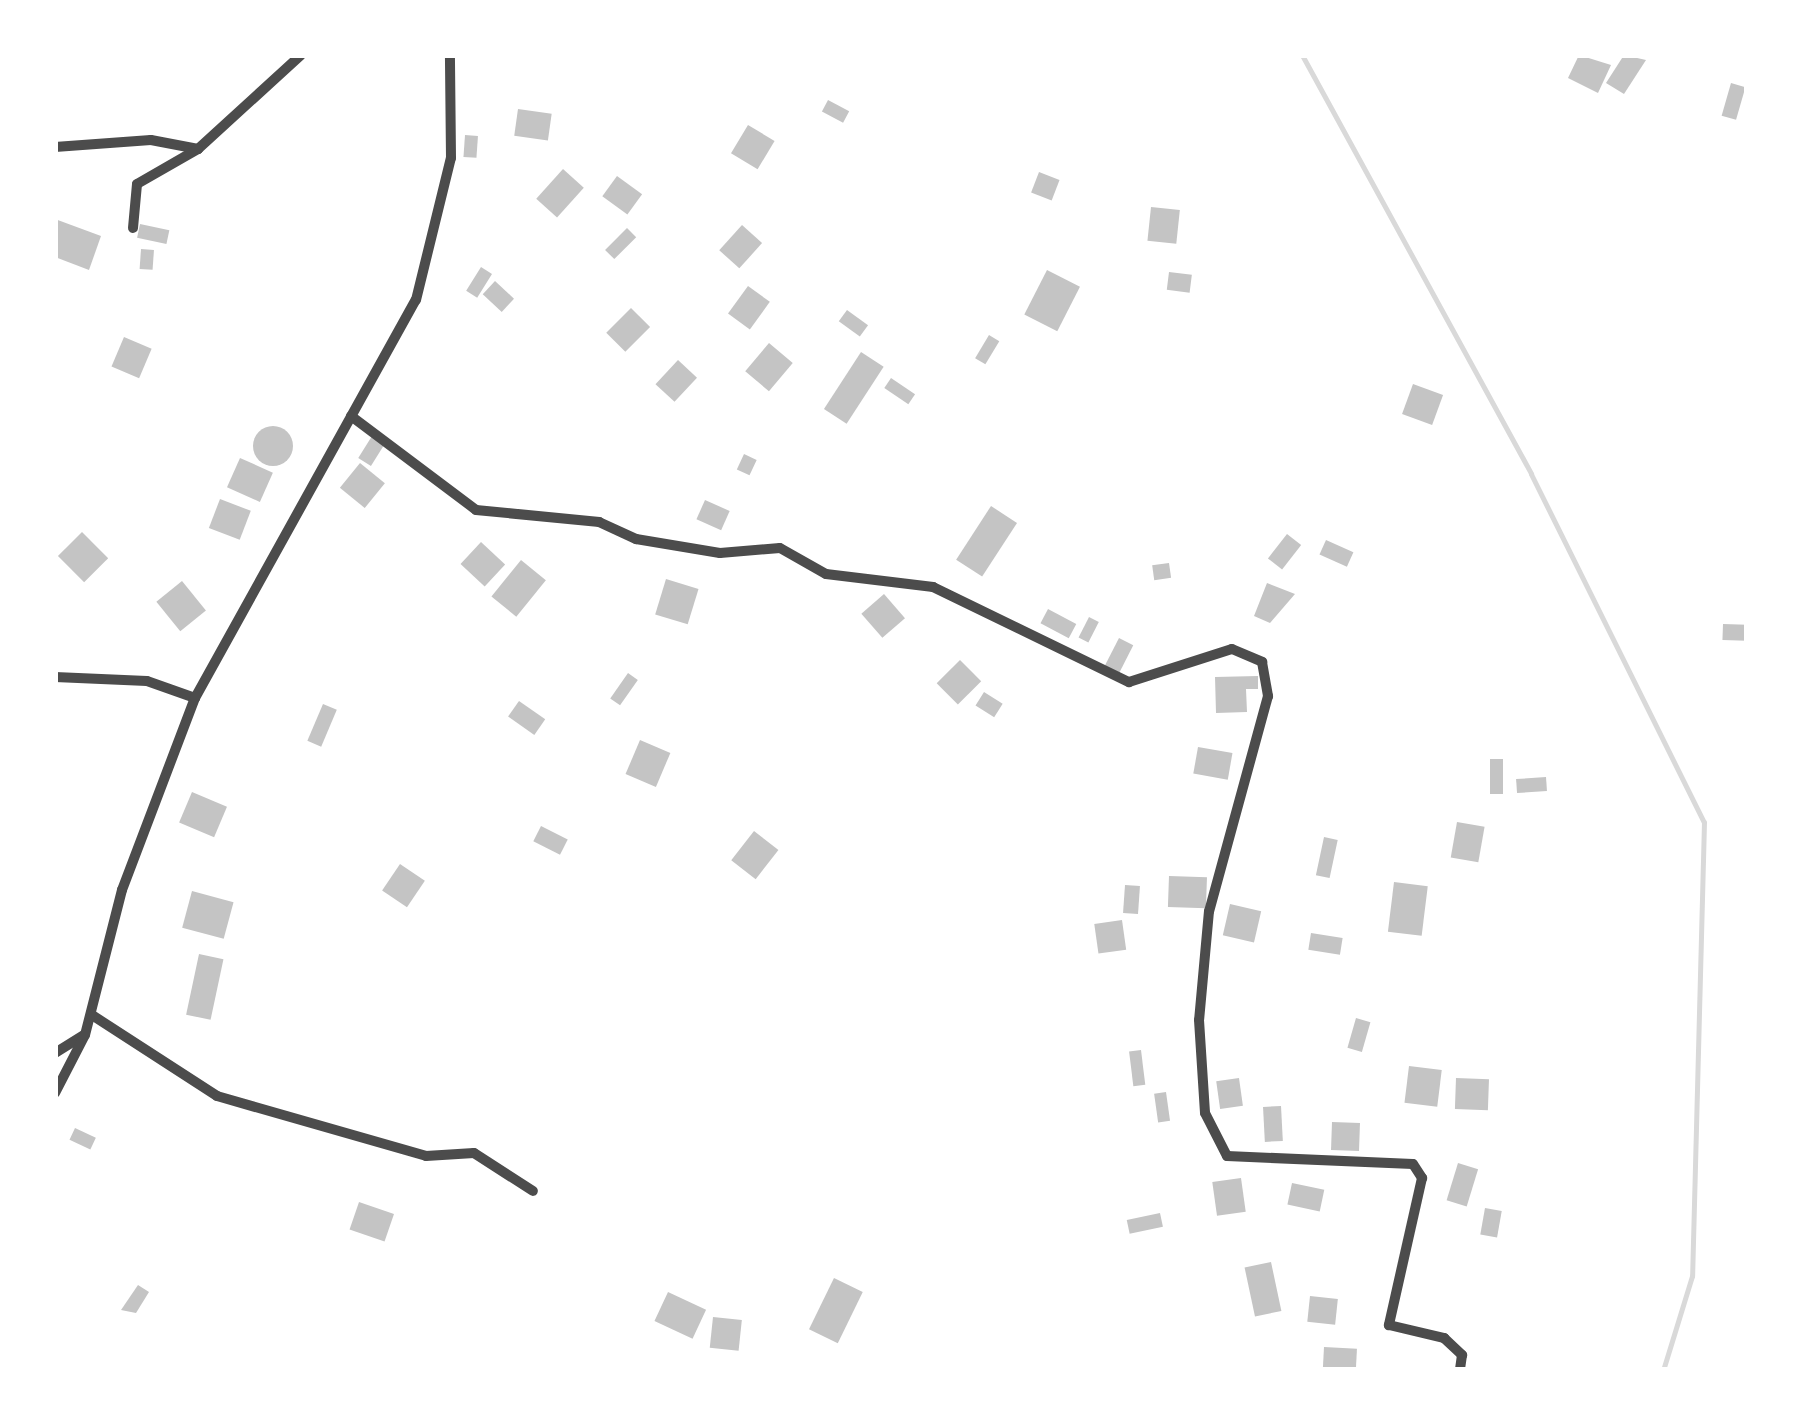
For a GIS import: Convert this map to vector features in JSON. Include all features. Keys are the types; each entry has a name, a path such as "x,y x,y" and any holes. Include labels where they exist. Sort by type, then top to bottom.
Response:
{"street":[{"path":"134,228 138,184 198,149 301,55"},
{"path":"55,1094 85,1035 122,890 195,698 416,300 439,230 451,158 450,55"},
{"path":"55,147 151,140 198,149"},
{"path":"351,416 476,510 599,522 636,539 720,552 780,548 826,574 933,587 1130,682 1232,650 1262,662 1268,696 1207,929 1204,1113 1226,1156 1413,1164 1422,1178 1389,1326 1444,1338 1462,1355 1460,1370"},
{"path":"55,677 147,681 195,698"},
{"path":"92,1014 217,1096 426,1156 474,1153 533,1192"},
{"path":"55,1052 85,1035"}],"building":[{"path":"1579,55 1611,65 1598,93 1568,78"},
{"path":"1624,55 1646,60 1624,94 1606,83"},
{"path":"1731,83 1745,87 1736,120 1722,116"},
{"path":"828,100 849,111 843,123 822,111"},
{"path":"518,109 552,114 548,140 514,136"},
{"path":"748,125 775,141 758,169 731,153"},
{"path":"465,135 478,136 476,158 463,157"},
{"path":"563,169 584,188 557,217 536,199"},
{"path":"1039,172 1060,180 1052,200 1031,193"},
{"path":"617,176 642,194 627,214 602,196"},
{"path":"1151,207 1180,210 1176,244 1147,241"},
{"path":"55,219 101,236 89,270 55,257"},
{"path":"140,224 169,230 166,244 137,238"},
{"path":"742,225 762,243 739,268 719,250"},
{"path":"627,228 636,237 614,259 605,250"},
{"path":"141,249 154,250 153,270 140,269"},
{"path":"481,267 492,274 477,298 466,291"},
{"path":"1047,270 1080,287 1057,331 1024,315"},
{"path":"1169,272 1192,275 1190,293 1167,290"},
{"path":"495,281 514,299 502,312 483,294"},
{"path":"748,286 770,302 750,329 728,314"},
{"path":"631,308 650,327 625,352 606,333"},
{"path":"847,310 868,325 860,337 839,321"},
{"path":"989,335 999,341 985,364 975,358"},
{"path":"124,337 152,349 139,378 111,366"},
{"path":"769,343 793,363 769,391 745,371"},
{"path":"861,352 884,367 847,424 824,409"},
{"path":"678,360 697,378 675,402 655,384"},
{"path":"891,378 915,394 908,404 884,388"},
{"path":"1413,384 1443,395 1432,425 1402,414"},
{"path":"273,426 287,432 293,446 287,460 273,466 259,460 253,446 259,432"},
{"path":"372,436 385,444 371,466 358,458"},
{"path":"744,454 757,460 750,475 737,469"},
{"path":"240,458 273,473 260,502 227,487"},
{"path":"360,463 385,483 365,508 340,488"},
{"path":"220,499 251,511 240,540 209,528"},
{"path":"705,500 730,511 721,530 696,519"},
{"path":"991,506 1017,523 982,577 956,560"},
{"path":"82,532 108,558 84,582 58,556"},
{"path":"1287,534 1301,545 1282,570 1268,558"},
{"path":"1326,540 1353,552 1347,567 1319,555"},
{"path":"481,542 505,565 485,586 461,564"},
{"path":"521,560 546,580 516,617 491,597"},
{"path":"1169,563 1171,578 1154,580 1152,565"},
{"path":"666,579 699,589 688,624 655,614"},
{"path":"182,581 206,611 180,631 156,602"},
{"path":"1267,583 1295,594 1270,623 1254,616"},
{"path":"884,594 905,618 882,638 861,614"},
{"path":"1048,609 1076,624 1069,638 1040,623"},
{"path":"1089,617 1099,622 1088,642 1079,637"},
{"path":"1723,624 1747,625 1746,641 1722,640"},
{"path":"1119,638 1133,645 1119,673 1105,666"},
{"path":"960,660 981,681 958,705 937,683"},
{"path":"628,673 638,680 620,705 610,698"},
{"path":"1258,676 1258,689 1246,689 1247,712 1216,713 1215,677"},
{"path":"984,692 1003,704 994,717 976,706"},
{"path":"519,701 545,719 534,735 508,717"},
{"path":"323,704 337,710 321,747 307,741"},
{"path":"640,740 670,753 656,787 626,774"},
{"path":"1198,747 1232,753 1228,780 1193,774"},
{"path":"1490,759 1503,759 1503,794 1490,794"},
{"path":"1546,777 1547,791 1517,793 1516,779"},
{"path":"192,792 227,807 214,837 179,822"},
{"path":"1457,822 1485,827 1478,862 1451,857"},
{"path":"541,826 568,840 560,855 533,841"},
{"path":"754,831 778,850 756,879 731,860"},
{"path":"1324,837 1338,840 1330,878 1316,875"},
{"path":"400,864 425,881 407,907 382,891"},
{"path":"1169,876 1207,877 1206,908 1168,907"},
{"path":"1394,882 1428,886 1422,936 1388,932"},
{"path":"1125,885 1140,886 1138,914 1123,913"},
{"path":"192,891 234,902 224,939 182,928"},
{"path":"1230,904 1261,911 1254,942 1223,935"},
{"path":"1122,920 1126,950 1098,954 1094,924"},
{"path":"1311,933 1343,938 1340,955 1308,950"},
{"path":"199,954 223,959 211,1020 186,1015"},
{"path":"1356,1018 1370,1022 1362,1052 1347,1048"},
{"path":"1141,1050 1145,1085 1133,1086 1129,1051"},
{"path":"1409,1066 1442,1070 1437,1107 1404,1103"},
{"path":"1239,1078 1243,1106 1220,1109 1216,1081"},
{"path":"1456,1078 1489,1079 1488,1110 1455,1109"},
{"path":"1166,1092 1170,1121 1158,1122 1154,1094"},
{"path":"1281,1106 1283,1141 1265,1142 1263,1107"},
{"path":"1332,1122 1360,1123 1359,1151 1331,1150"},
{"path":"75,1128 96,1138 90,1150 70,1140"},
{"path":"1458,1163 1478,1169 1467,1206 1447,1200"},
{"path":"1241,1178 1246,1212 1217,1216 1212,1182"},
{"path":"1292,1183 1324,1190 1320,1211 1287,1205"},
{"path":"359,1202 394,1214 385,1241 350,1229"},
{"path":"1485,1208 1502,1211 1497,1238 1480,1235"},
{"path":"1160,1213 1163,1227 1130,1234 1127,1220"},
{"path":"1271,1262 1281,1311 1255,1317 1245,1268"},
{"path":"834,1278 863,1292 838,1343 809,1329"},
{"path":"138,1285 149,1292 136,1313 121,1310"},
{"path":"668,1292 706,1310 693,1339 654,1321"},
{"path":"1310,1296 1338,1299 1335,1325 1307,1322"},
{"path":"713,1317 742,1320 739,1351 710,1348"},
{"path":"1324,1347 1357,1349 1356,1370 1323,1370"}],"waterway":[{"path":"1302,55 1531,474 1704,822 1692,1276 1663,1370"}]}
